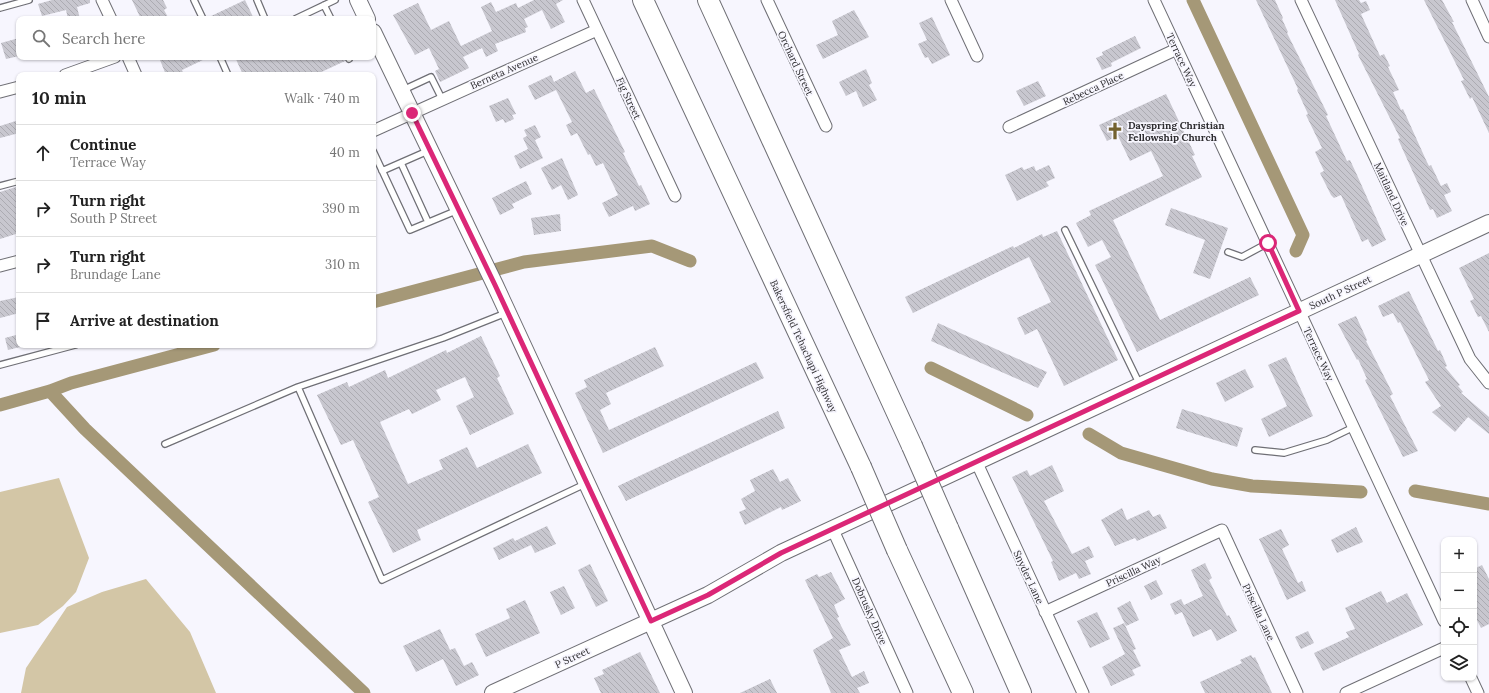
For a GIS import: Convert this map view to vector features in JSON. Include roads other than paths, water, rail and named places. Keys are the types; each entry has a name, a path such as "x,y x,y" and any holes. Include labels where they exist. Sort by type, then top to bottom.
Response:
{"highway":[{"name":"Bakersfield Tehachapi Highway","path":"643,0 861,467 962,693"},
{"path":"708,0 912,446 1021,693"}],"street":[{"path":"102,0 110,16"},
{"path":"358,0 366,16"},
{"name":"Fig Street","path":"583,0 675,196"},
{"name":"Orchard Street","path":"767,0 826,126"},
{"path":"951,0 977,56"},
{"name":"Terrace Way","path":"1154,0 1441,615"},
{"name":"Maitland Drive","path":"1301,0 1470,359 1489,383"},
{"path":"1472,0 1489,37"},
{"name":"Berneta Avenue","path":"376,130 597,30"},
{"path":"376,38 495,285 684,693"},
{"name":"Rebecca Place","path":"1009,127 1177,49"},
{"path":"74,72 108,60"},
{"path":"129,60 135,72"},
{"path":"0,92 16,88"},
{"name":"South P Street","path":"651,621 712,593 781,553 1489,223"},
{"path":"0,266 16,262"},
{"name":"Snyder Lane","path":"976,461 1083,693"},
{"name":"Dobrusky Drive","path":"833,530 907,693"},
{"name":"Priscilla Way","path":"1045,612 1222,530"},
{"name":"Priscilla Lane","path":"1222,530 1297,693"},
{"name":"P Street","path":"493,693 651,621"},
{"path":"1346,693 1441,649"},
{"path":"1472,681 1478,693"}],"lane":[{"path":"0,8 29,0"},
{"path":"194,0 201,16"},
{"path":"257,0 264,16"},
{"path":"301,16 335,0"},
{"path":"324,5 330,16"},
{"path":"221,60 227,72"},
{"path":"401,91 431,77 442,99"},
{"path":"382,171 430,150"},
{"path":"376,158 410,230 458,210"},
{"path":"401,163 428,222"},
{"path":"0,186 16,182"},
{"path":"1066,230 1140,385"},
{"path":"1228,252 1242,258 1268,243"},
{"path":"165,444 298,387 444,338 508,313"},
{"path":"0,365 64,348"},
{"path":"298,387 382,580 587,483"},
{"path":"1255,450 1284,453 1327,440 1354,427"}],"waterway":[{"path":"1193,0 1303,235 1296,251"},
{"path":"376,301 524,262 652,246 690,261"},
{"path":"0,405 50,391 71,383 203,348"},
{"path":"931,368 1027,415"},
{"path":"50,391 85,429 364,693"},
{"path":"1089,434 1121,453 1212,479 1252,486 1361,492"},
{"path":"1415,491 1489,504"}],"place":[{"name":"Dayspring Christian Fellowship Church","path":"1115,131"}]}
